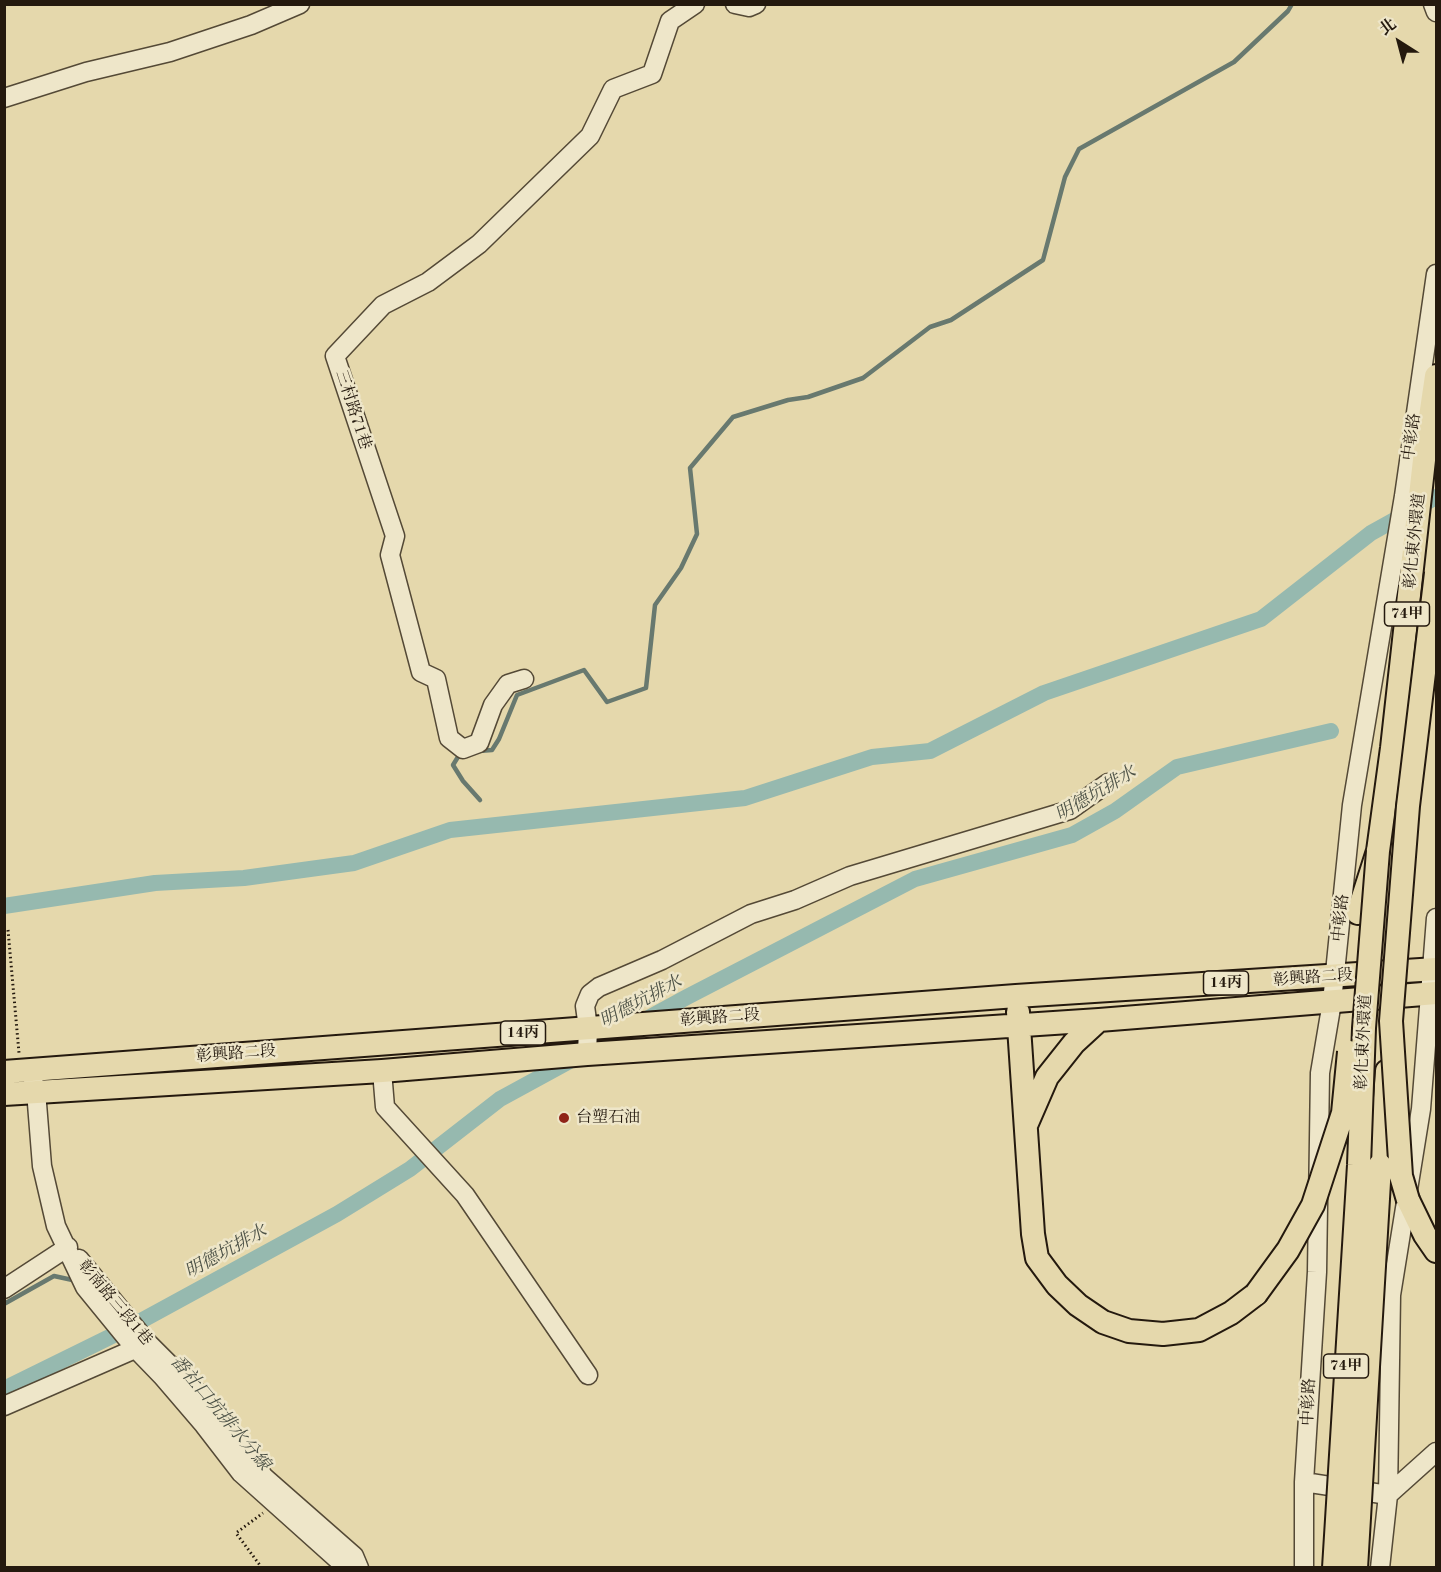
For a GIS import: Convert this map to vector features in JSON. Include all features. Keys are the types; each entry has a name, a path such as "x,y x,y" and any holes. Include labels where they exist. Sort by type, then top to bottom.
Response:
{"main road":[{"name":"彰化東外環道","path":"1356,1568 1351,1446 1364,1028 1378,851 1392,748 1425,451 1437,376"},
{"name":"彰化東外環道","path":"1334,1568 1351,1446 1391,1022 1408,806 1437,573"},
{"path":"1016,996 1032,1234 1037,1258 1057,1285 1078,1305 1103,1322 1129,1331 1163,1334 1198,1330 1231,1313 1256,1294 1288,1250 1313,1205 1343,1113 1349,1060 1358,913 1378,851"},
{"name":"彰興路二段","path":"4,1094 33,1080 588,1028 1016,996 1435,969"},
{"name":"彰興路二段","path":"4,1072 33,1080 382,1071 587,1054 1019,1026 1433,994"},
{"path":"1025,1127 1047,1077 1074,1043 1099,1020"},
{"path":"1391,1022 1401,1176 1416,1218 1437,1251"},
{"path":"1319,1568 1321,1543 1351,1446"},
{"path":"1351,1446 1369,1555 1368,1568"}],"street":[{"path":"4,98 86,72 170,52 251,26 300,4"},
{"name":"三村路71巷","path":"524,678 508,684 493,705 479,743 462,749 449,738 436,679 422,672 390,555 395,536 335,356 383,305 428,282 479,244 590,136 613,89 652,74 670,21 695,4"},
{"path":"735,4 749,7 756,4"},
{"path":"1433,4 1437,12"},
{"name":"中彰路","path":"1304,1568 1304,1482 1317,1272 1320,1073 1332,1002 1352,805 1394,559 1437,274"},
{"path":"587,1054 588,1028 585,1006 590,994 598,987 662,960 751,914 795,900 850,876 1070,810 1108,783"},
{"path":"1380,1568 1388,1495 1391,1295 1421,1109 1433,994 1437,918"},
{"path":"382,1071 386,1107 465,1195 588,1375"},
{"name":"彰南路三段1巷","path":"33,1080 42,1166 56,1226 68,1247 115,1313 241,1473 347,1568"},
{"path":"4,1290 68,1247"},
{"path":"4,1406 141,1345"},
{"name":"彰南路三段1巷","path":"141,1345 200,1395 264,1477 354,1556 359,1568"},
{"path":"1388,1495 1437,1452"},
{"path":"1304,1482 1388,1495"}],"path":[{"path":"8,930 19,1057 33,1080"},
{"path":"261,1568 236,1533 276,1504"}],"waterway":[{"path":"479,751 492,750 499,739 517,695 584,670 607,702 646,688 655,605 681,568 697,534 690,468 733,417 788,400 808,397 863,378 930,327 951,320 1043,260 1065,177 1079,149 1234,62 1288,11 1292,4"},
{"path":"4,906 155,883 244,878 354,863 450,830 745,798 872,757 930,751 1044,693 1261,619 1371,533 1436,497"},
{"name":"明德坑排水","path":"4,1389 128,1328 337,1214 410,1169 500,1099 687,997 915,879 1072,835 1115,811 1177,767 1331,731"},
{"path":"461,752 453,765 463,781 480,800"},
{"path":"4,1304 54,1276 77,1281"}],"place":[{"name":"台塑石油","path":"564,1118"}],"water label":[{"name":"番社口坑排水分線","path":"220,1413"}]}
